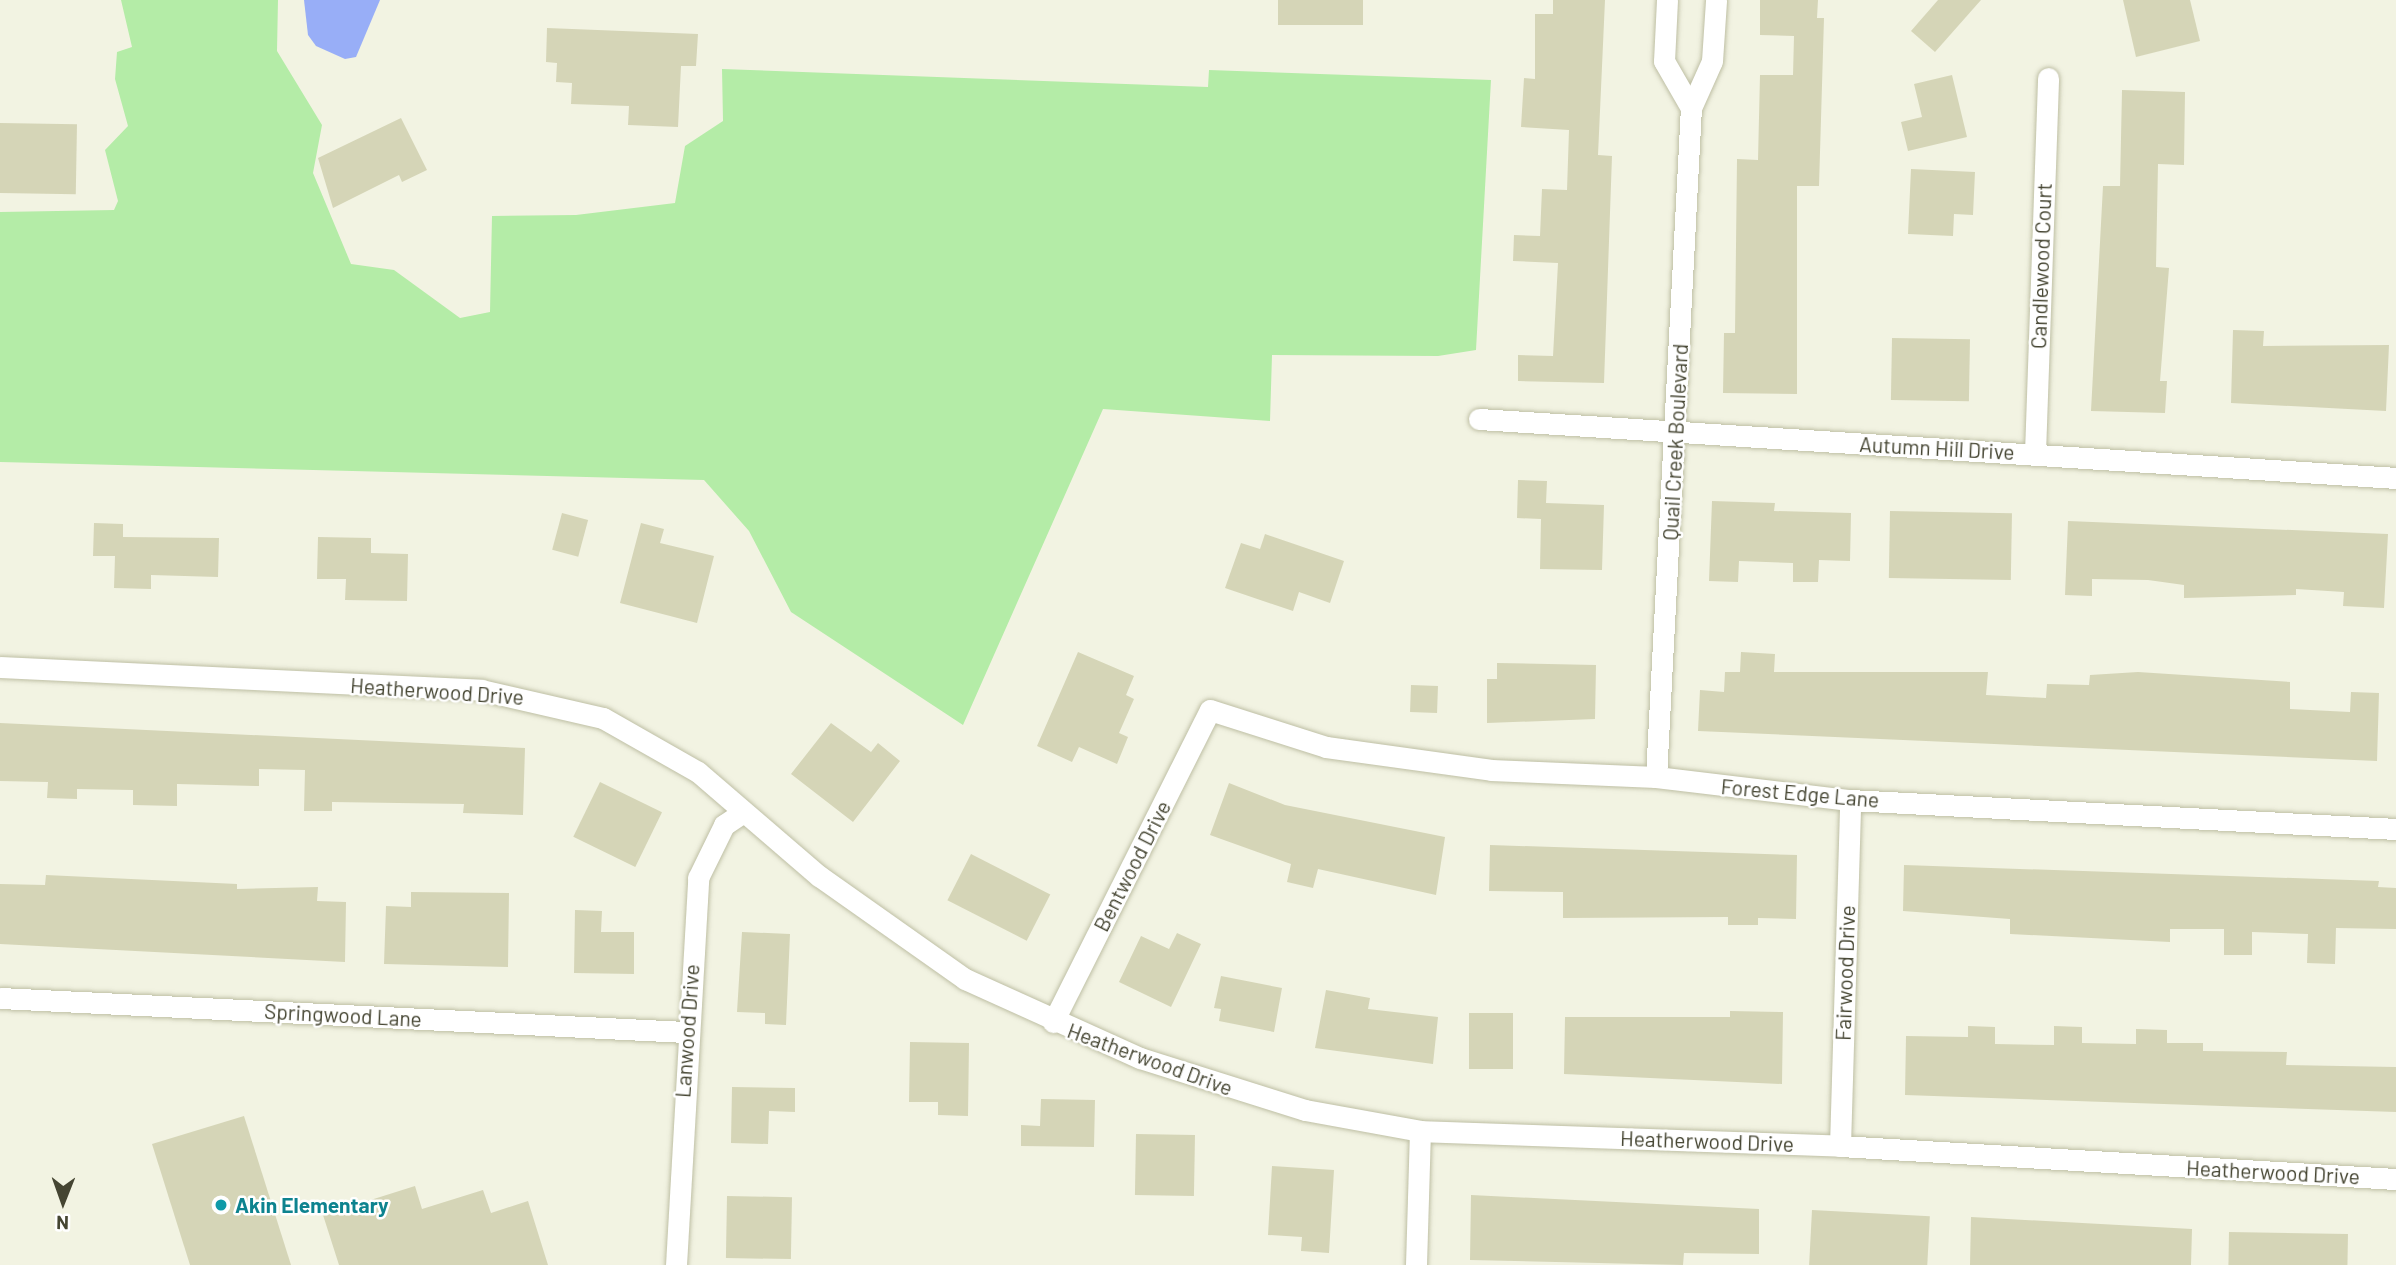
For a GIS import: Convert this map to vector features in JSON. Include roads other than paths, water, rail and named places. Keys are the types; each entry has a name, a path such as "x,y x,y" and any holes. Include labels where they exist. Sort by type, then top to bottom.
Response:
{"street":[{"path":"1667,0 1664,61 1691,108"},
{"name":"Quail Creek Boulevard","path":"1657,777 1691,108 1712,61 1716,0"},
{"name":"Candlewood Court","path":"2035,453 2048,78"},
{"name":"Autumn Hill Drive","path":"1479,419 1675,435 2035,453 2396,478"},
{"name":"Heatherwood Drive","path":"0,667 502,692 565,706 636,733 698,772 742,813 886,928 965,979 1053,1022 1203,1082 1420,1131 1840,1146 2396,1179"},
{"name":"Forest Edge Lane","path":"1210,710 1381,758 1657,777 1850,800 2396,829"},
{"name":"Bentwood Drive","path":"1053,1022 1210,710"},
{"name":"Fairwood Drive","path":"1840,1146 1850,800"},
{"name":"Lanwood Drive","path":"676,1265 685,1032 698,878 724,825 742,813"},
{"name":"Springwood Lane","path":"0,998 685,1032"},
{"path":"1416,1265 1420,1131"}],"water":[{"path":"304,0 380,0 356,57 345,59 316,46 308,35"}],"place":[{"name":"Akin Elementary","path":"221,1205"}]}
